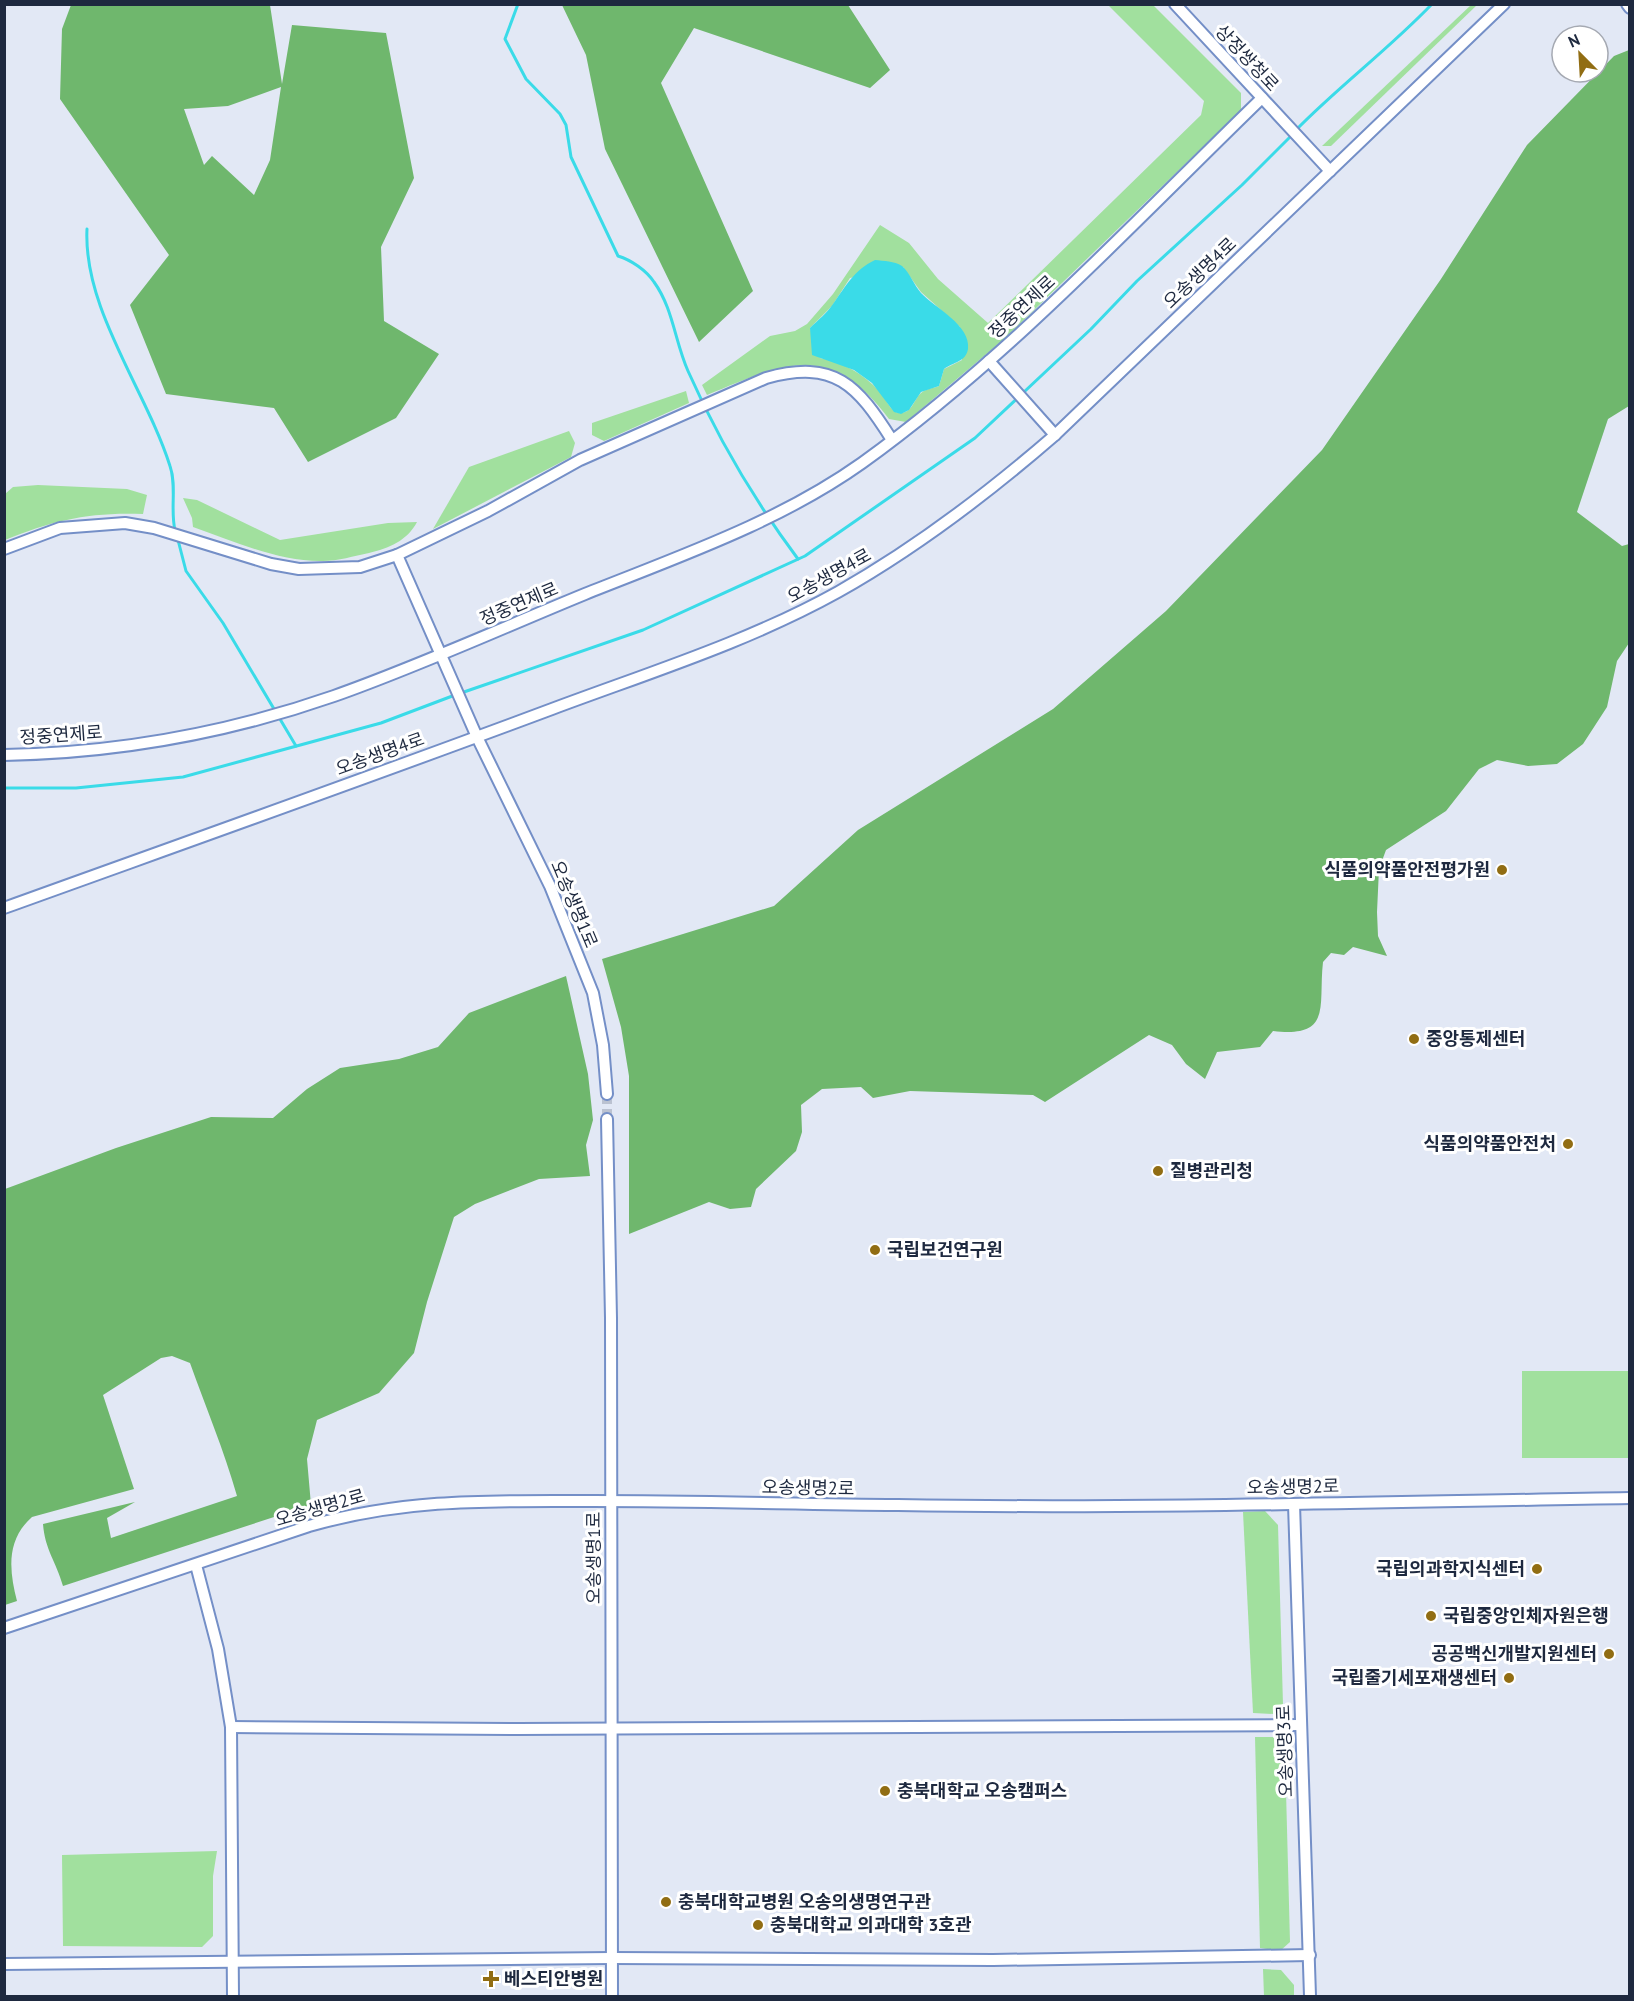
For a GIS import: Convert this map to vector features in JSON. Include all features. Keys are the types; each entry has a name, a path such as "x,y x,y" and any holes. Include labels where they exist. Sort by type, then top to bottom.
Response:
{"street":[{"name":"상정쌍청로","path":"1175,4 1330,171"},
{"name":"오송생명4로","path":"4,908 477,737 762,630 837,593 903,553 987,493 1504,4"},
{"name":"정중연제로","path":"4,755 138,745 261,718 333,696 443,658 782,510 858,466 991,364 1262,98"},
{"path":"991,364 1051,431"},
{"path":"4,549 38,535 70,527 125,523 165,531 271,564 299,569 360,567 397,555 488,511 580,460 766,378 794,370 816,372 836,378 854,389 870,405 892,440"},
{"name":"오송생명1로","path":"397,555 477,737 550,886 593,993 603,1045 608,1094"},
{"name":"오송생명1로","path":"608,1119 612,1996"},
{"name":"오송생명2로","path":"4,1628 309,1526 355,1513 461,1501 939,1506 1294,1504 1629,1498"},
{"name":"오송생명3로","path":"1294,1504 1310,1996"},
{"path":"196,1565 218,1649 231,1727 233,1996"},
{"path":"231,1727 612,1729 1300,1725"},
{"path":"4,1964 612,1958 993,1960 1310,1955"}],"green space":[{"path":"71,5 270,5 282,84 292,25 386,33 414,178 381,247 384,321 439,354 396,418 308,462 274,408 166,394 130,305 169,255 60,99 62,29","holes":["281,87 270,160 254,195 212,156 204,165 184,109 228,106"]},
{"path":"562,5 848,5 890,70 870,88 694,28 661,83 753,291 699,342 605,149 586,55"},
{"path":"1108,5 1153,5 1241,93 1241,110 1003,340 906,422 889,419 867,394 846,377 826,368 805,365 760,374 707,395 702,385 770,336 795,331 807,324 833,294 880,225 909,243 938,279 988,323 1201,115 1204,101","holes":["903,267 921,292 960,327 962,360 944,369 939,386 923,392 909,410 898,413 892,409 874,385 860,374 845,366 820,358 810,328 832,306 850,278"]},
{"path":"1471,5 1477,5 1331,146 1322,146"},
{"path":"1629,50 1629,406 1608,419 1577,512 1622,546 1629,544 1629,643 1617,661 1607,707 1583,744 1557,764 1528,766 1497,760 1479,769 1446,811 1386,850 1379,869 1377,912 1378,936 1387,956 1353,947 1344,955 1331,953 1323,962 1319,1016 1314,1024 1305,1029 1292,1032 1273,1031 1260,1047 1217,1052 1205,1079 1186,1064 1172,1045 1149,1035 1045,1102 1033,1095 910,1091 873,1098 861,1087 822,1089 801,1105 802,1132 796,1151 756,1189 751,1207 730,1209 709,1202 629,1234 629,1076 621,1027 602,959 774,906 858,830 1053,709 1166,611 1322,450 1441,279 1527,145 1587,84 1610,84 1610,60"},
{"path":"686,391 689,403 604,441 592,435 592,423"},
{"path":"569,431 575,443 571,457 433,529 469,467"},
{"path":"38,485 127,489 147,495 143,514 106,514 56,522 5,540 5,494 13,487"},
{"path":"183,498 197,500 280,540 388,523 417,522 403,539 384,549 334,560 306,560 257,550 193,527 192,518"},
{"path":"566,976 588,1074 593,1120 586,1145 590,1176 539,1179 475,1204 454,1217 427,1302 414,1353 379,1393 317,1420 307,1459 311,1505 63,1586 48,1548 43,1524 135,1502 107,1518 111,1538 237,1496 190,1363 172,1356 161,1358 103,1395 134,1489 32,1517 18,1535 12,1556 12,1578 17,1601 5,1605 5,1189 116,1148 211,1117 273,1118 307,1089 340,1068 399,1059 438,1047 469,1013"},
{"path":"1522,1371 1629,1371 1629,1458 1522,1458"},
{"path":"1265,1511 1278,1525 1283,1705 1274,1714 1253,1713 1243,1512"},
{"path":"1255,1737 1273,1737 1285,1753 1290,1942 1280,1951 1260,1948"},
{"path":"217,1851 213,1876 213,1936 202,1947 63,1946 62,1855"},
{"path":"1263,1969 1281,1970 1294,1985 1294,1996 1264,1996"}],"water":[{"path":"875,260 902,266 921,293 958,325 967,340 968,349 965,357 944,369 939,386 921,392 909,410 901,414 894,412 872,383 854,370 812,355 810,328 828,310 856,274"}],"waterway":[{"path":"518,4 505,39 526,79 560,114 566,125 571,157 618,256 643,270 660,292 670,314 688,371 724,445 766,514 798,559"},
{"path":"1296,130 1432,4"},
{"path":"461,693 643,630 805,556 975,438 1292,135"},
{"path":"87,229 88,259 105,319 170,466 175,530"},
{"path":"178,540 186,571 223,623 296,746"},
{"path":"4,788 76,788 183,777 381,723 455,695"}],"tunnel":[{"path":"607,1094 607,1119"}],"place":[{"name":"식품의약품안전평가원","path":"1502,870"},
{"name":"중앙통제센터","path":"1414,1039"},
{"name":"식품의약품안전처","path":"1568,1144"},
{"name":"질병관리청","path":"1158,1171"},
{"name":"국립보건연구원","path":"875,1250"},
{"name":"국립의과학지식센터","path":"1537,1569"},
{"name":"국립중앙인체자원은행","path":"1431,1616"},
{"name":"공공백신개발지원센터","path":"1609,1654"},
{"name":"국립줄기세포재생센터","path":"1509,1678"},
{"name":"충북대학교 오송캠퍼스","path":"885,1791"},
{"name":"충북대학교병원 오송의생명연구관","path":"666,1902"},
{"name":"충북대학교 의과대학 3호관","path":"758,1925"},
{"name":"베스티안병원","path":"491,1979"}]}
